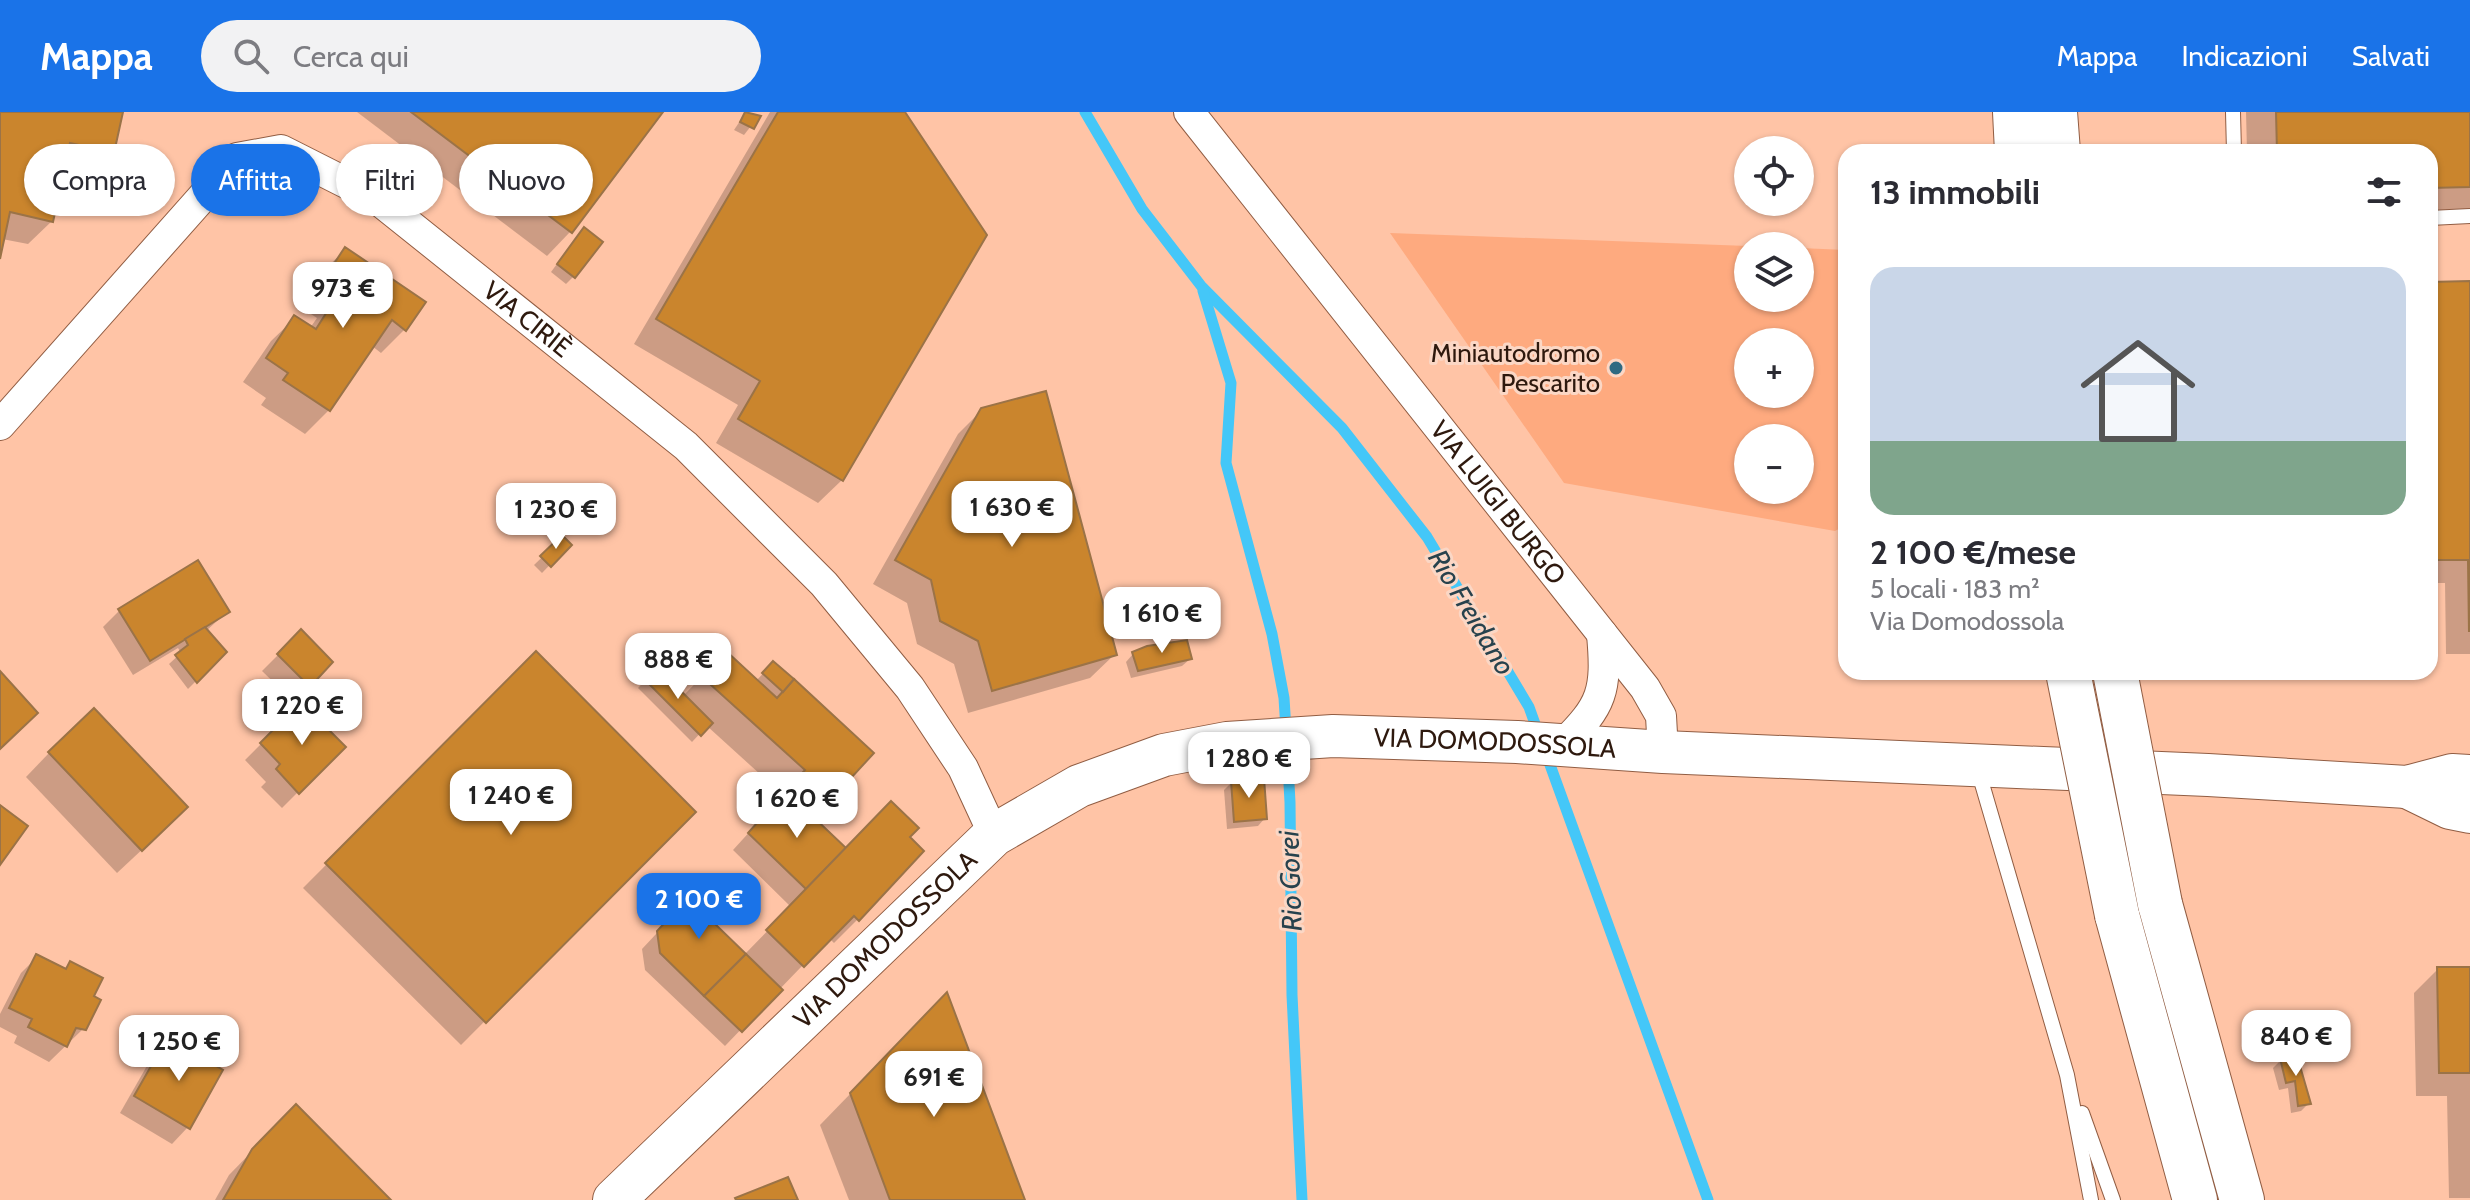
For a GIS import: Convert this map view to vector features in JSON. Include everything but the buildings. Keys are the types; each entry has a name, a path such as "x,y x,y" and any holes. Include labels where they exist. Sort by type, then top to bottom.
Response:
{"highway":[{"path":"2015,112 2017,144"},
{"path":"2055,112 2057,144"},
{"path":"2070,680 2117,915 2195,1200"},
{"path":"2117,680 2160,904 2242,1200"}],"street":[{"name":"VIA LUIGI BURGO","path":"1189,112 1654,702 1661,716 1663,752"},
{"name":"VIA CIRIÈ","path":"0,425 237,158 281,150 376,198 686,446 824,584 910,688 963,768 994,835"},
{"path":"1544,744 1588,718 1600,699 1605,671 1602,634"},
{"name":"VIA DOMODOSSOLA","path":"614,1200 994,835 1079,786 1150,760 1227,743 1315,737 1544,744 2407,787"},
{"path":"2407,787 2452,775 2470,776"},
{"path":"2407,787 2450,808 2470,812"}],"lane":[{"path":"2233,112 2234,144"},
{"path":"2438,218 2470,216"},
{"path":"1976,766 2067,1075 2113,1200"},
{"path":"2067,1075 2091,1200"}],"shaded area":[{"name":"Miniautodromo Pescarito","path":"1390,233 1734,245 1734,312 1814,312 1814,249 1838,250 1838,529 1564,483"}],"waterway":[{"name":"Rio Freidano","path":"1085,112 1142,209 1202,287 1342,428 1427,537 1529,707 1539,735"},
{"name":"Rio Gorei","path":"1203,291 1231,383 1226,463 1272,634 1284,698 1286,730"},
{"name":"Rio Gorei","path":"1287,747 1292,995 1302,1200"},
{"name":"Rio Freidano","path":"1545,751 1708,1200"}],"place":[{"name":"Miniautodromo Pescarito","path":"1616,368"}]}
